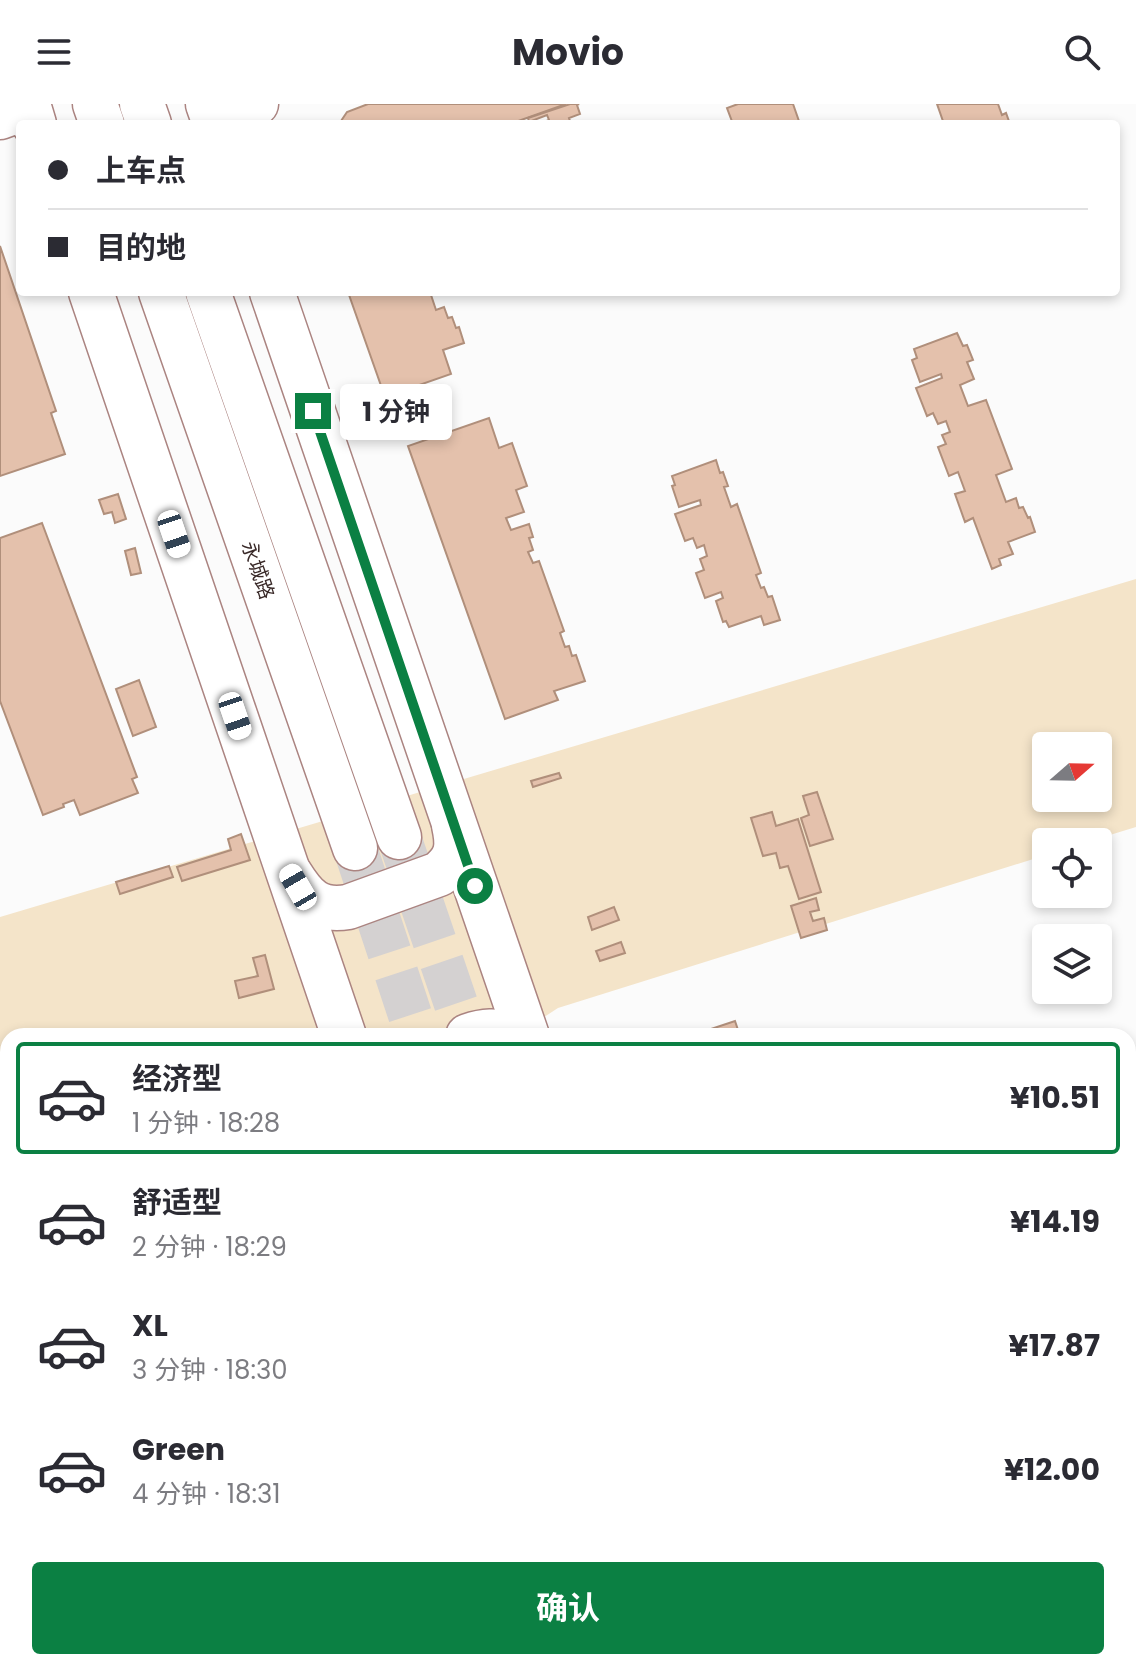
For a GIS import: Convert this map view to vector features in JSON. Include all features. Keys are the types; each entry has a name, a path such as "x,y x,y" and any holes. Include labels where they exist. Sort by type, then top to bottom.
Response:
{"main road":[{"path":"92,296 341,1028"},
{"name":"永城路","path":"162,296 355,848"},
{"path":"209,296 399,837"},
{"path":"273,296 524,1028"},
{"path":"287,867 298,887 316,904 337,909 348,907 439,874 454,858 457,838 454,825"}],"street":[{"path":"212,116 257,104"}],"shaded area":[{"path":"1136,579 1136,827 1112,834 1112,828 1032,828 1032,859 558,1008 527,1028 0,1028 0,917"}],"building":[{"path":"368,104 566,104 521,120 342,120 347,112"},
{"path":"579,104 580,114 570,120 549,120 547,115 534,120 528,118"},
{"path":"738,104 793,104 799,120 732,120 727,108"},
{"path":"937,104 998,104 1002,115 1006,113 1009,120 943,120"},
{"path":"0,246 56,411 51,413 65,454 0,476"},
{"path":"349,296 431,296 436,310 444,307 448,318 452,317 456,328 459,327 464,343 443,350 451,374 385,397"},
{"path":"957,333 963,346 967,345 973,360 967,362 974,379 960,385 968,406 986,400 1012,469 996,475 1006,502 1016,498 1019,508 1023,507 1030,517 1035,532 1008,542 1013,554 999,559 1001,565 992,569 973,518 965,522 955,494 965,491 958,472 949,476 938,447 946,444 942,435 950,432 946,421 938,424 933,413 927,416 916,388 942,378 941,374 920,382 912,360 917,358 914,349"},
{"path":"489,418 499,448 512,443 527,486 516,490 524,512 506,518 511,530 529,524 533,550 528,552 533,563 539,561 564,631 560,633 565,647 569,646 572,656 576,655 585,681 554,691 558,700 505,719 408,446"},
{"path":"716,460 728,486 724,487 731,507 737,504 761,573 756,575 761,588 764,587 768,597 772,596 780,620 764,625 761,616 729,627 726,621 723,622 716,601 723,598 721,592 705,598 696,573 704,570 700,559 707,556 704,545 697,548 693,538 685,541 675,514 701,505 700,500 679,507 672,476"},
{"path":"118,494 126,519 115,523 112,512 104,514 99,500"},
{"path":"42,523 137,777 132,779 138,793 80,815 74,800 43,815 0,701 0,538"},
{"path":"135,548 141,573 131,575 125,551"},
{"path":"139,680 156,727 133,736 116,689"},
{"path":"559,773 561,778 533,787 531,781"},
{"path":"817,792 833,839 810,846 801,818 809,815 803,796"},
{"path":"772,812 776,826 798,819 821,892 799,899 788,866 780,868 776,853 763,856 751,818"},
{"path":"241,834 250,860 182,881 177,867 231,850 228,839"},
{"path":"169,866 173,877 120,894 116,882"},
{"path":"816,898 819,910 810,912 813,921 824,918 827,930 801,938 791,906"},
{"path":"614,907 619,920 592,930 588,917"},
{"path":"621,942 625,953 600,961 596,951"},
{"path":"265,955 274,989 239,998 235,981 258,976 253,958"},
{"path":"735,1021 737,1028 714,1028"}],"tunnel":[{"path":"399,837 464,1028"},
{"path":"355,848 414,1028"}],"route":[{"path":"313,411 475,886"}]}
